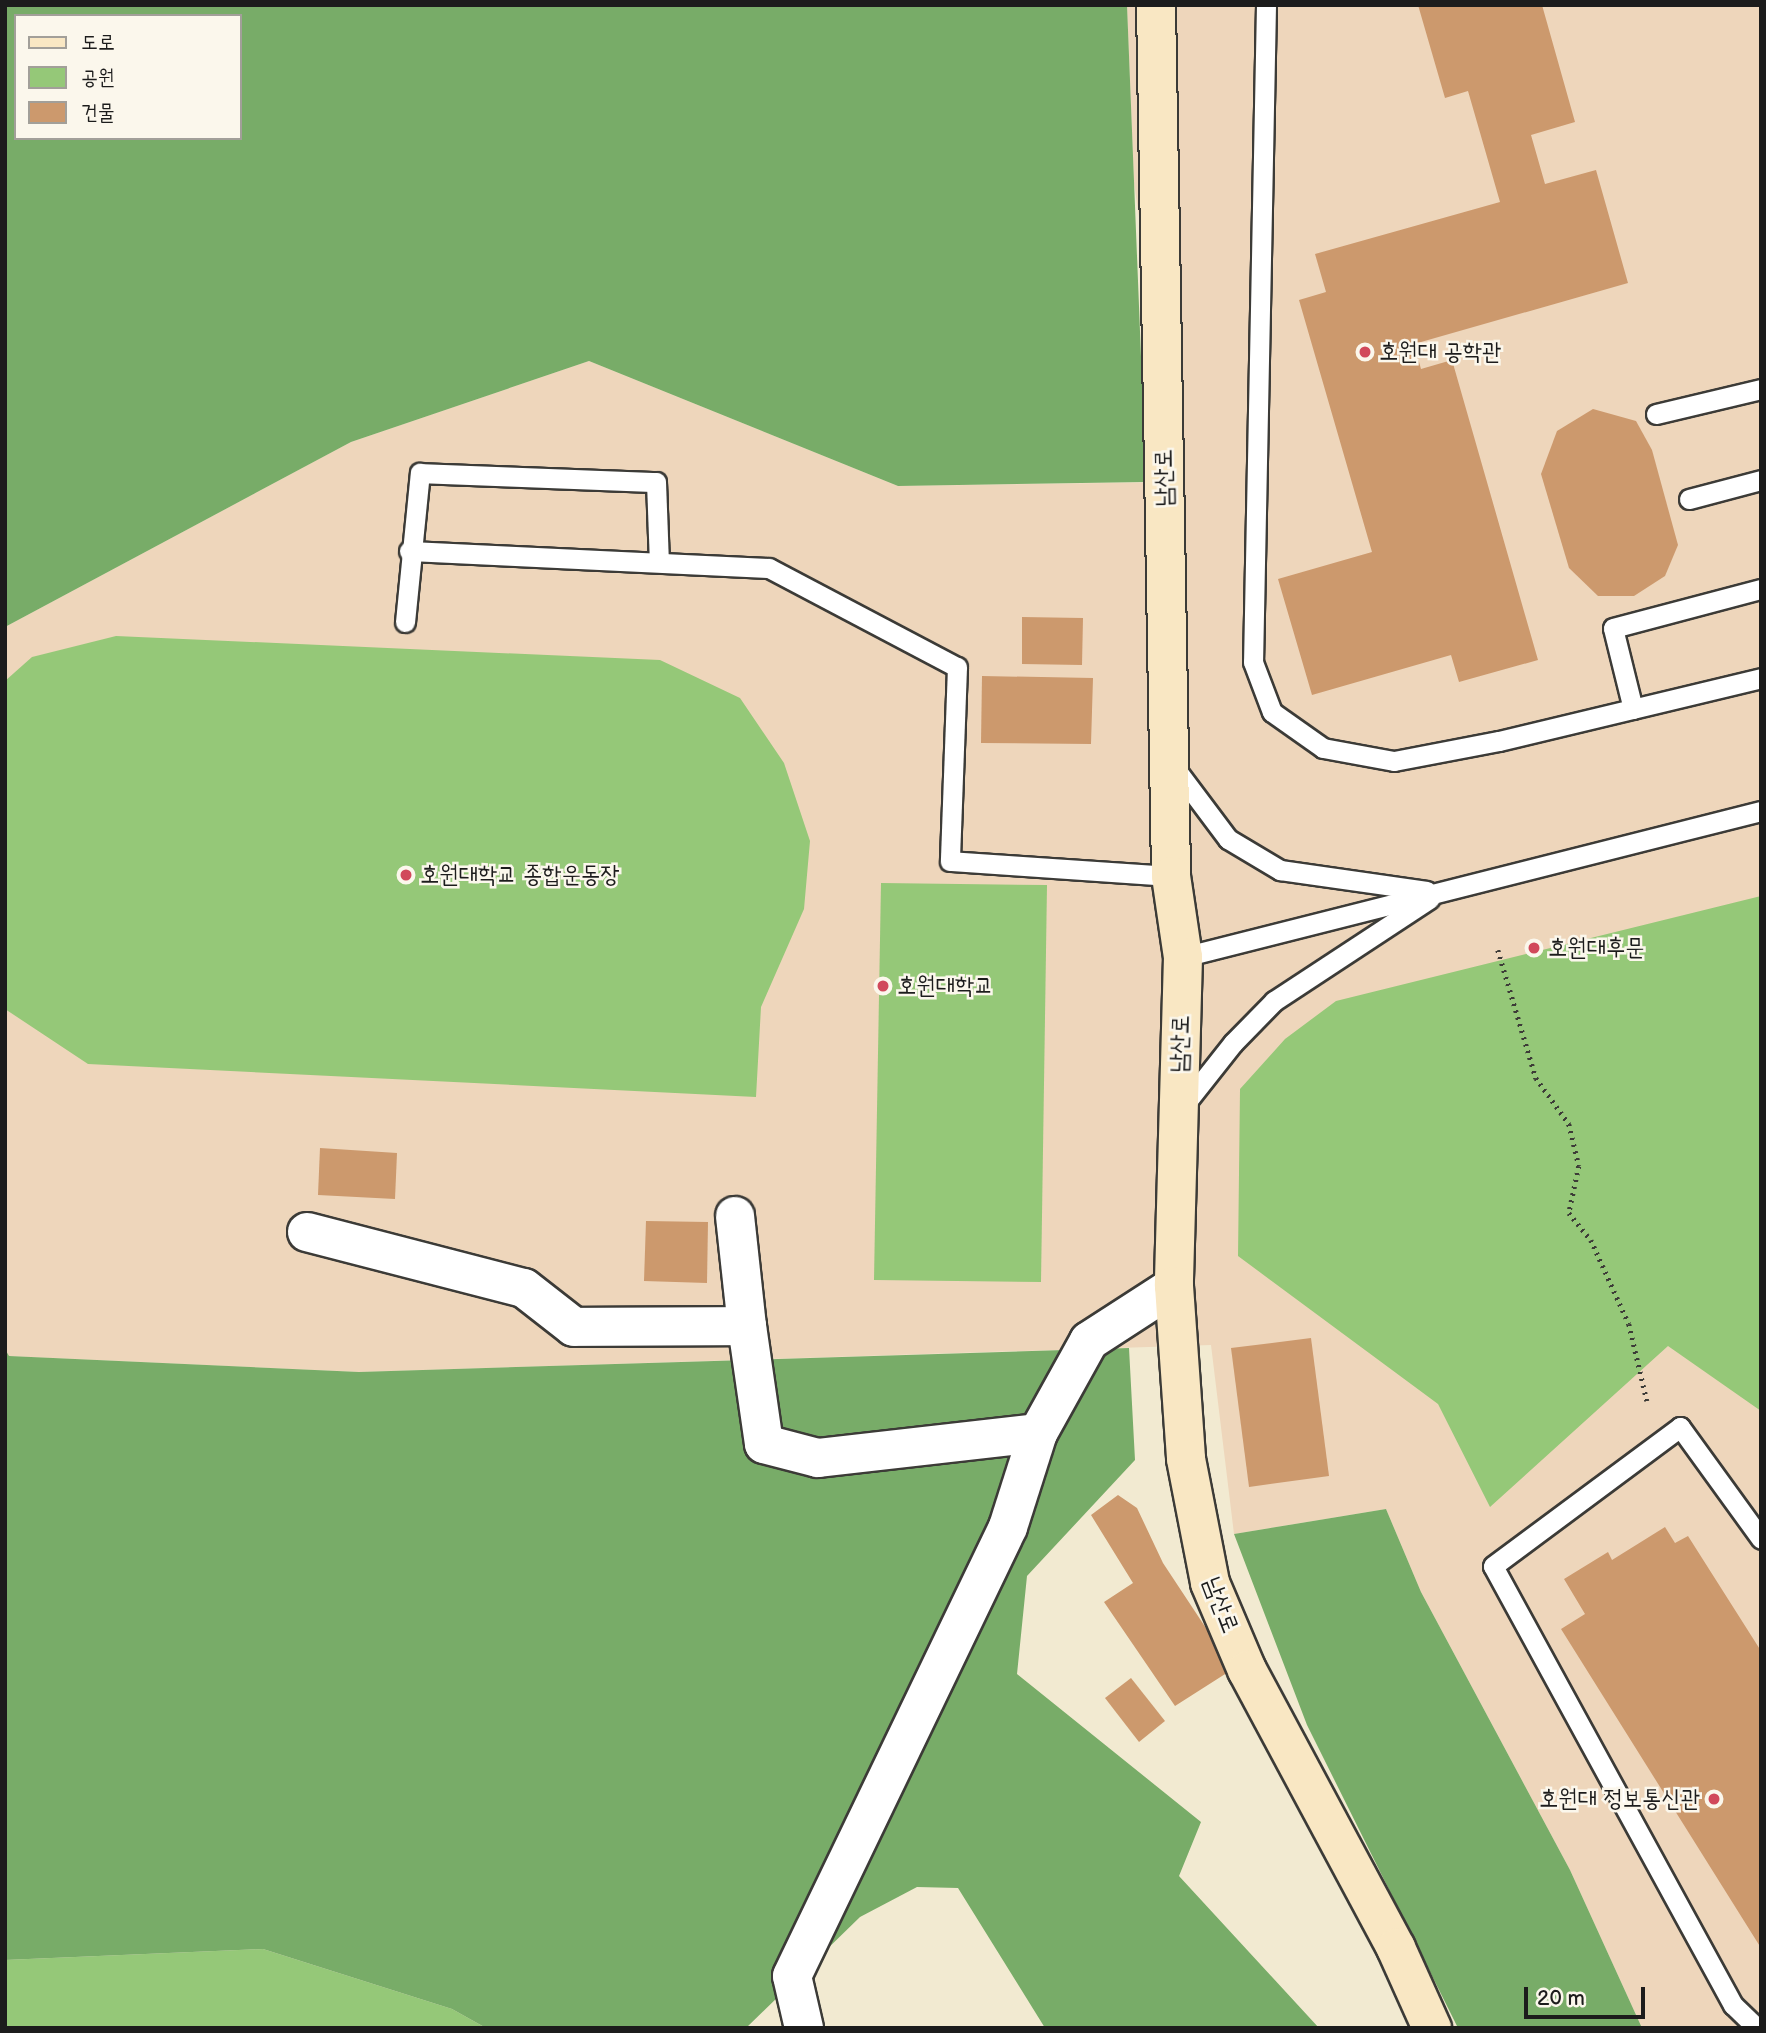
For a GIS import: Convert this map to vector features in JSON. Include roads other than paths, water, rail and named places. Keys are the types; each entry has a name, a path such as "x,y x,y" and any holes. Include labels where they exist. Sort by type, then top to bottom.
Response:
{"street":[{"name":"남산로","path":"1156,5 1171,876 1182,957 1174,1286 1186,1459 1210,1583 1247,1670 1396,1948 1432,2028"},
{"path":"735,1216 764,1444 818,1458 1038,1433"},
{"path":"307,1232 524,1288 574,1327 747,1326"},
{"path":"804,2028 792,1976 1008,1527 1038,1433 1089,1341 1174,1286"}],"lane":[{"path":"1266,5 1253,662 1272,712 1323,748 1394,761 1761,678"},
{"path":"1656,414 1761,389"},
{"path":"405,622 409,551 420,473 656,482 659,562"},
{"path":"1689,499 1761,480"},
{"path":"409,551 769,568 957,667 950,862 1171,876"},
{"path":"1633,709 1613,628 1761,589"},
{"path":"1169,761 1228,839 1280,870 1438,892"},
{"path":"1182,957 1761,811"},
{"path":"1178,1112 1233,1043 1274,1001 1370,942 1438,892"},
{"path":"1757,2028 1733,2005 1493,1566 1679,1427 1761,1539"}],"place":[{"name":"호원대 공학관","path":"1365,352"},
{"name":"호원대학교 종합운동장","path":"406,875"},
{"name":"호원대후문","path":"1534,948"},
{"name":"호원대학교","path":"883,986"},
{"name":"호원대 정보통신관","path":"1714,1799"}]}
